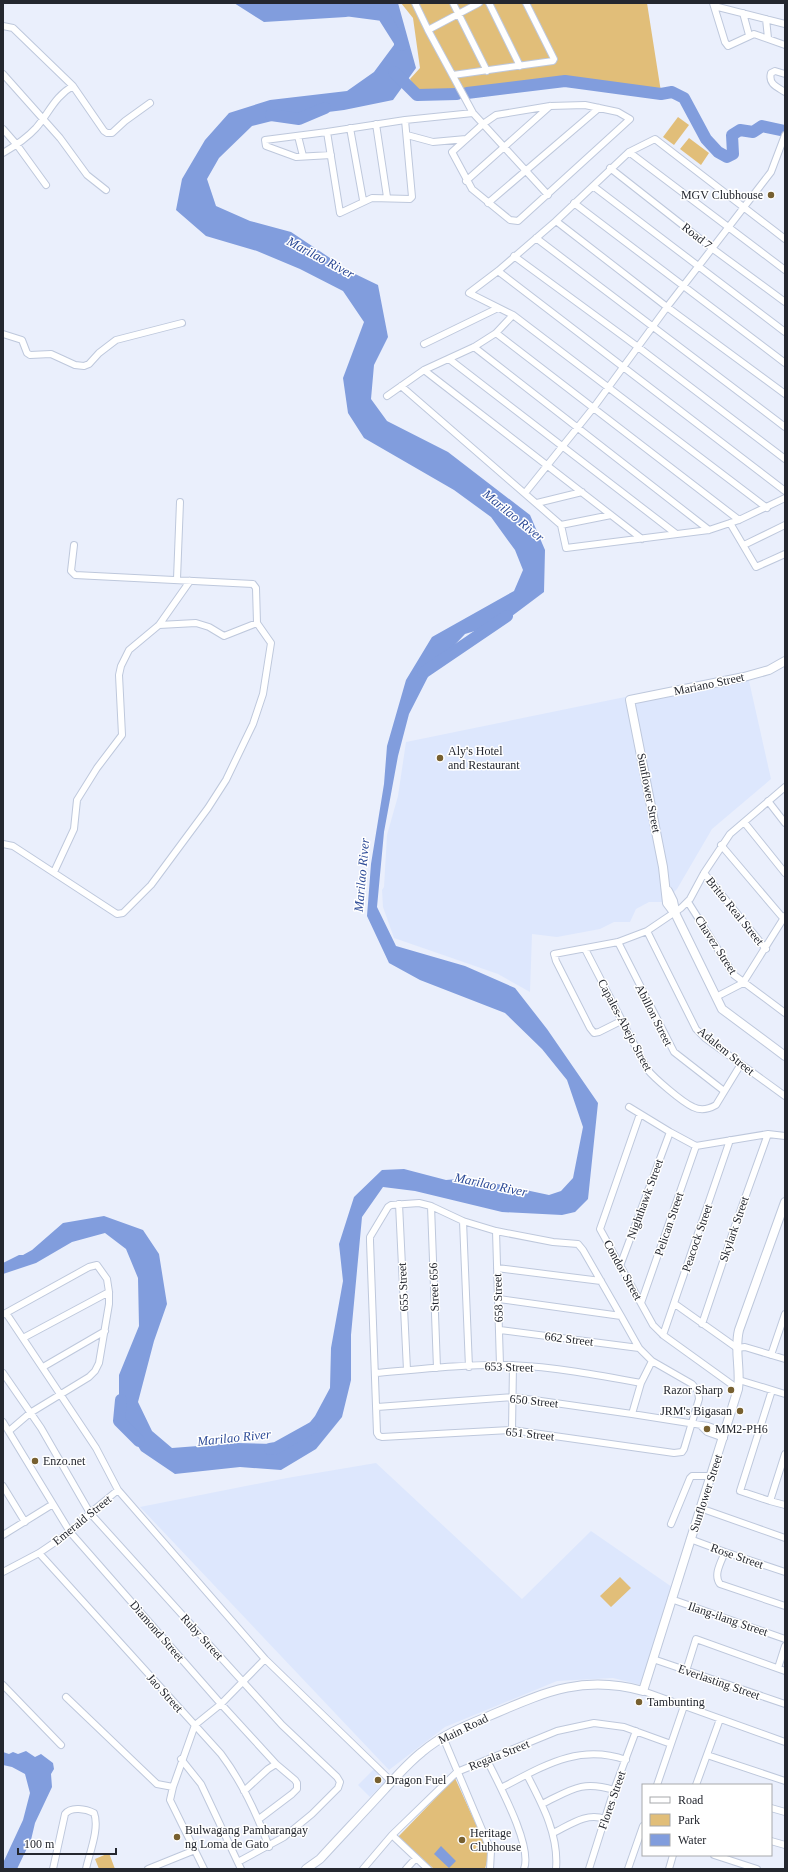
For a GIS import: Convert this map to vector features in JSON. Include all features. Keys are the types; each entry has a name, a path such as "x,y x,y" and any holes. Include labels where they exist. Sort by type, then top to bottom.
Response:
{"main road":[{"name":"Mariano Street","path":"630,700 744,677 769,670 785,661"},
{"name":"Sunflower Street","path":"630,700 666,886 673,901 675,913 722,1009 785,1056"},
{"name":"Sunflower Street","path":"643,1691 690,1539 712,1476 738,1389 739,1380 737,1348 739,1330 785,1202"},
{"name":"Main Road","path":"306,1869 320,1859 422,1752 443,1737 538,1695 562,1688 586,1684 599,1684 630,1687 643,1691"}],"street":[{"path":"415,3 473,113 548,195"},
{"path":"453,3 487,71"},
{"path":"428,30 479,3"},
{"path":"489,3 520,66"},
{"path":"453,75 550,62 554,60 526,3"},
{"path":"713,4 785,24"},
{"path":"713,4 727,45 731,45 749,35 754,34 785,45"},
{"path":"743,13 749,35"},
{"path":"766,19 768,38"},
{"path":"3,26 13,28 73,86 104,131 107,133 112,133 125,121 150,103"},
{"path":"785,74 775,71 770,77 775,86 785,92"},
{"path":"3,74 66,145 87,175 106,190"},
{"path":"3,153 17,145 36,128 58,97 73,86"},
{"path":"585,105 599,108 618,112 630,119 548,195 515,222 488,203 472,189 466,181 452,152 483,124 496,115 550,106 585,105"},
{"path":"466,181 550,106"},
{"path":"488,203 599,108"},
{"path":"331,155 296,156 266,146 265,140 405,120 473,113"},
{"path":"327,132 340,213 363,200 377,197 410,199 413,195 405,120"},
{"path":"376,124 387,197"},
{"path":"350,128 363,200"},
{"path":"3,130 17,145 46,185"},
{"path":"407,135 433,142 466,139"},
{"path":"525,493 594,407 697,266 745,208 771,172 785,135"},
{"path":"298,136 303,156"},
{"path":"767,508 513,315 468,293 498,271 556,221 574,202 629,152 656,139 785,239"},
{"path":"629,152 785,270"},
{"name":"Road 7","path":"610,168 712,248 785,302"},
{"path":"593,186 785,332"},
{"path":"574,202 683,287 785,363"},
{"path":"556,221 785,394"},
{"path":"536,238 785,427"},
{"path":"514,256 638,347 785,459"},
{"path":"498,271 785,491"},
{"path":"424,344 498,308"},
{"path":"387,396 424,370 474,347 496,333 513,315"},
{"path":"3,334 22,340 27,353 30,355 51,354 80,366 89,364 99,353 116,340 182,323"},
{"path":"496,333 739,520"},
{"path":"474,347 709,530"},
{"path":"449,359 675,533"},
{"path":"424,370 642,539"},
{"path":"401,386 537,502 561,525 566,548 642,539 675,533 709,530 739,520 767,508 785,498"},
{"path":"537,502 582,492"},
{"path":"177,579 180,502"},
{"path":"561,525 611,515"},
{"path":"730,523 756,567 785,554"},
{"path":"744,545 785,525"},
{"path":"3,844 12,846 120,914 151,885 208,808 226,780 253,724 263,694 271,647 270,639 257,623 256,588 253,584 75,575 71,572 74,545"},
{"path":"54,872 74,829 77,800 94,771 122,735 121,666 129,650 159,625 190,581"},
{"path":"159,625 196,624 209,627 224,636 257,623"},
{"path":"621,1021 600,1032 594,1032 590,1028 554,954 618,942 648,930 675,913 688,902 721,845 730,834 785,787"},
{"path":"768,802 785,823"},
{"path":"744,822 785,873"},
{"path":"716,997 743,983 766,949 784,917 721,845"},
{"name":"Britto Real Street","path":"704,873 766,949"},
{"name":"Chavez Street","path":"688,902 734,975 785,1013"},
{"name":"Adalem Street","path":"648,930 696,1029 785,1096"},
{"name":"Abillon Street","path":"618,942 674,1052 724,1091"},
{"name":"Capales-Abejo Street","path":"585,949 621,1021 651,1075 692,1107 710,1108 716,1105 741,1064"},
{"path":"629,1106 670,1132 696,1146 768,1134 785,1136"},
{"name":"Condor Street","path":"640,1114 600,1229 653,1325 663,1335 738,1389"},
{"name":"Nighthawk Street","path":"620,1266 670,1132"},
{"name":"Skylark Street","path":"702,1324 736,1222 768,1134"},
{"name":"Peacock Street","path":"663,1335 675,1304 730,1140"},
{"name":"Pelican Street","path":"641,1303 696,1146"},
{"path":"399,1204 419,1203 431,1206 463,1221 496,1231 553,1242 578,1244 639,1348 652,1361 641,1383 632,1414"},
{"name":"655 Street","path":"399,1204 407,1370"},
{"name":"651 Street","path":"399,1204 388,1206 370,1237 369,1251 379,1436 512,1430 678,1453 686,1446 690,1424 699,1399 698,1391 692,1384 652,1361"},
{"name":"Street 656","path":"431,1206 437,1368"},
{"path":"463,1221 469,1367"},
{"name":"658 Street","path":"496,1231 500,1365"},
{"path":"9,1431 30,1413 60,1394 89,1377 95,1371 99,1363 105,1331 109,1292 108,1279 97,1265 89,1267 5,1314 43,1367 60,1394 96,1448 118,1490 265,1659 392,1782"},
{"path":"497,1268 601,1281"},
{"path":"23,1338 109,1292"},
{"path":"498,1299 621,1316"},
{"path":"675,1304 737,1348 745,1347 785,1359"},
{"path":"771,1355 785,1314"},
{"name":"662 Street","path":"500,1330 639,1348"},
{"path":"43,1367 105,1331"},
{"path":"512,1430 514,1397 513,1365"},
{"name":"653 Street","path":"376,1373 437,1368 513,1365 583,1373 641,1383"},
{"name":"Ruby Street","path":"3,1373 63,1465 90,1513 282,1725 337,1777 340,1782 338,1788 312,1814 284,1837 269,1847 238,1862"},
{"path":"739,1380 785,1394"},
{"path":"772,1390 740,1491 785,1505"},
{"name":"650 Street","path":"377,1406 514,1397 632,1414 702,1427 708,1426 724,1435"},
{"name":"Diamond Street","path":"3,1422 70,1532 221,1704 276,1764 297,1783 292,1794 259,1819"},
{"path":"770,1501 782,1472 785,1454"},
{"path":"671,1524 690,1478 692,1476 712,1476"},
{"path":"3,1486 25,1522"},
{"name":"Emerald Street","path":"3,1572 39,1553 70,1532 118,1490"},
{"path":"3,1535 53,1504"},
{"path":"700,1508 785,1538"},
{"name":"Rose Street","path":"690,1539 785,1572"},
{"path":"725,1552 717,1574 720,1584 785,1606"},
{"name":"Jao Street","path":"39,1553 221,1754 230,1766 259,1819 269,1847"},
{"name":"Ilang-ilang Street","path":"671,1599 785,1639"},
{"path":"686,1671 696,1639 785,1671"},
{"path":"778,1668 785,1646"},
{"path":"204,1869 170,1800 181,1759 195,1725 221,1704 265,1659"},
{"name":"Everlasting Street","path":"653,1659 785,1704"},
{"path":"3,1685 60,1745"},
{"path":"643,1691 785,1742"},
{"path":"66,1697 157,1784 173,1787"},
{"path":"657,1784 684,1706"},
{"path":"697,1784 720,1718"},
{"name":"Regala Street","path":"363,1869 392,1835 457,1772 557,1731 594,1722 624,1727 671,1744"},
{"name":"Flores Street","path":"588,1869 614,1790 636,1731"},
{"path":"443,1737 491,1851 490,1869"},
{"path":"501,1788 566,1758 584,1754 603,1753 626,1760"},
{"path":"707,1755 785,1781"},
{"path":"181,1759 201,1784 241,1869"},
{"path":"487,1760 501,1788 523,1841 527,1862 524,1869"},
{"path":"244,1791 268,1769 276,1764"},
{"path":"527,1775 542,1804 553,1834 556,1869"},
{"path":"542,1804 571,1790 586,1785 599,1785 614,1790"},
{"path":"772,1808 785,1812"},
{"path":"53,1869 65,1814 68,1810 73,1809 90,1811 94,1813 97,1819 86,1869"},
{"path":"553,1834 586,1817 598,1817 605,1819"},
{"path":"628,1869 642,1829"},
{"path":"392,1835 428,1869"},
{"path":"772,1840 785,1845"},
{"path":"148,1869 195,1850"},
{"path":"669,1869 673,1856"},
{"path":"717,1856 757,1869"},
{"path":"406,1869 416,1858"}],"shaded area":[{"path":"747,672 771,779 712,829 677,889 665,902 649,902 636,909 630,922 614,922 600,929 557,937 532,934 530,992 498,974 394,938 383,907 382,890 384,887 387,835 398,796 406,742"},
{"path":"376,1463 522,1599 591,1531 672,1587 641,1685 613,1678 557,1681 445,1727 389,1770 140,1507 287,1478"},
{"path":"375,1768 387,1780 370,1797 358,1785"}],"green space":[{"path":"401,3 647,3 661,92 567,80 450,92 418,93 410,79 420,68 413,18"},
{"path":"678,117 689,125 674,145 663,137"},
{"path":"689,138 709,153 701,165 680,149"},
{"path":"620,1577 631,1588 611,1607 600,1596"},
{"path":"455,1778 489,1853 485,1869 434,1869 398,1837"},
{"path":"109,1853 115,1869 99,1869 95,1859"}],"water":[{"path":"234,3 398,3 416,68 393,100 344,110 288,117 252,126 219,158 207,179 216,206 250,221 291,232 351,272 378,285 388,337 374,365 371,399 387,421 448,452 530,515 545,550 544,592 504,622 465,634 432,669 409,714 398,756 384,832 377,907 396,946 465,966 515,988 547,1029 598,1103 588,1199 575,1212 562,1215 502,1212 415,1191 383,1187 362,1217 351,1335 351,1380 342,1417 316,1449 281,1470 240,1467 175,1474 141,1451 119,1415 119,1375 139,1326 138,1278 126,1249 105,1233 72,1242 36,1263 3,1274 3,1263 32,1250 63,1223 104,1216 143,1230 159,1254 167,1304 154,1341 138,1402 152,1431 172,1448 237,1443 274,1444 294,1442 315,1416 330,1388 331,1348 343,1281 339,1244 354,1197 382,1170 404,1169 446,1180 469,1178 549,1195 561,1191 573,1178 583,1127 567,1080 542,1049 505,1013 420,980 389,963 367,916 371,864 384,784 387,746 406,680 432,637 514,591 523,570 515,550 491,517 454,490 364,438 348,413 343,378 364,322 343,291 300,269 257,251 206,236 176,210 182,179 205,140 229,113 270,100 347,91 374,72 394,45 394,32 372,9 346,17 264,22"},
{"path":"26,1751 35,1757 41,1754 53,1763 54,1769 51,1774 52,1787 35,1823 31,1840 17,1869 3,1869 3,1863 23,1820 30,1793 25,1774 12,1767 3,1765 3,1752 9,1754 13,1752 18,1754"},
{"path":"441,1846 456,1861 449,1868 434,1854"}],"waterway":[{"name":"Marilao River","path":"345,10 383,15 402,45"},
{"path":"394,72 417,95 457,94"},
{"path":"467,93 565,81 661,94 672,92 684,98 706,139 718,152 727,157 733,154 732,135 740,130 753,132 762,126 785,131"},
{"name":"Marilao River","path":"271,115 299,119 325,108"},
{"name":"Marilao River","path":"423,673 507,616"},
{"name":"Marilao River","path":"121,1400 119,1421 139,1441"},
{"name":"Marilao River","path":"270,1449 276,1448 312,1428"}],"place":[{"name":"MGV Clubhouse","path":"771,195"},
{"name":"Aly's Hotel and Restaurant","path":"440,758"},
{"name":"Razor Sharp","path":"731,1390"},
{"name":"JRM's Bigasan","path":"740,1411"},
{"name":"MM2-PH6","path":"707,1429"},
{"name":"Enzo.net","path":"35,1461"},
{"name":"Tambunting","path":"639,1702"},
{"name":"Dragon Fuel","path":"378,1780"},
{"name":"Bulwagang Pambarangay ng Loma de Gato","path":"177,1837"},
{"name":"Heritage Clubhouse","path":"462,1840"}]}
